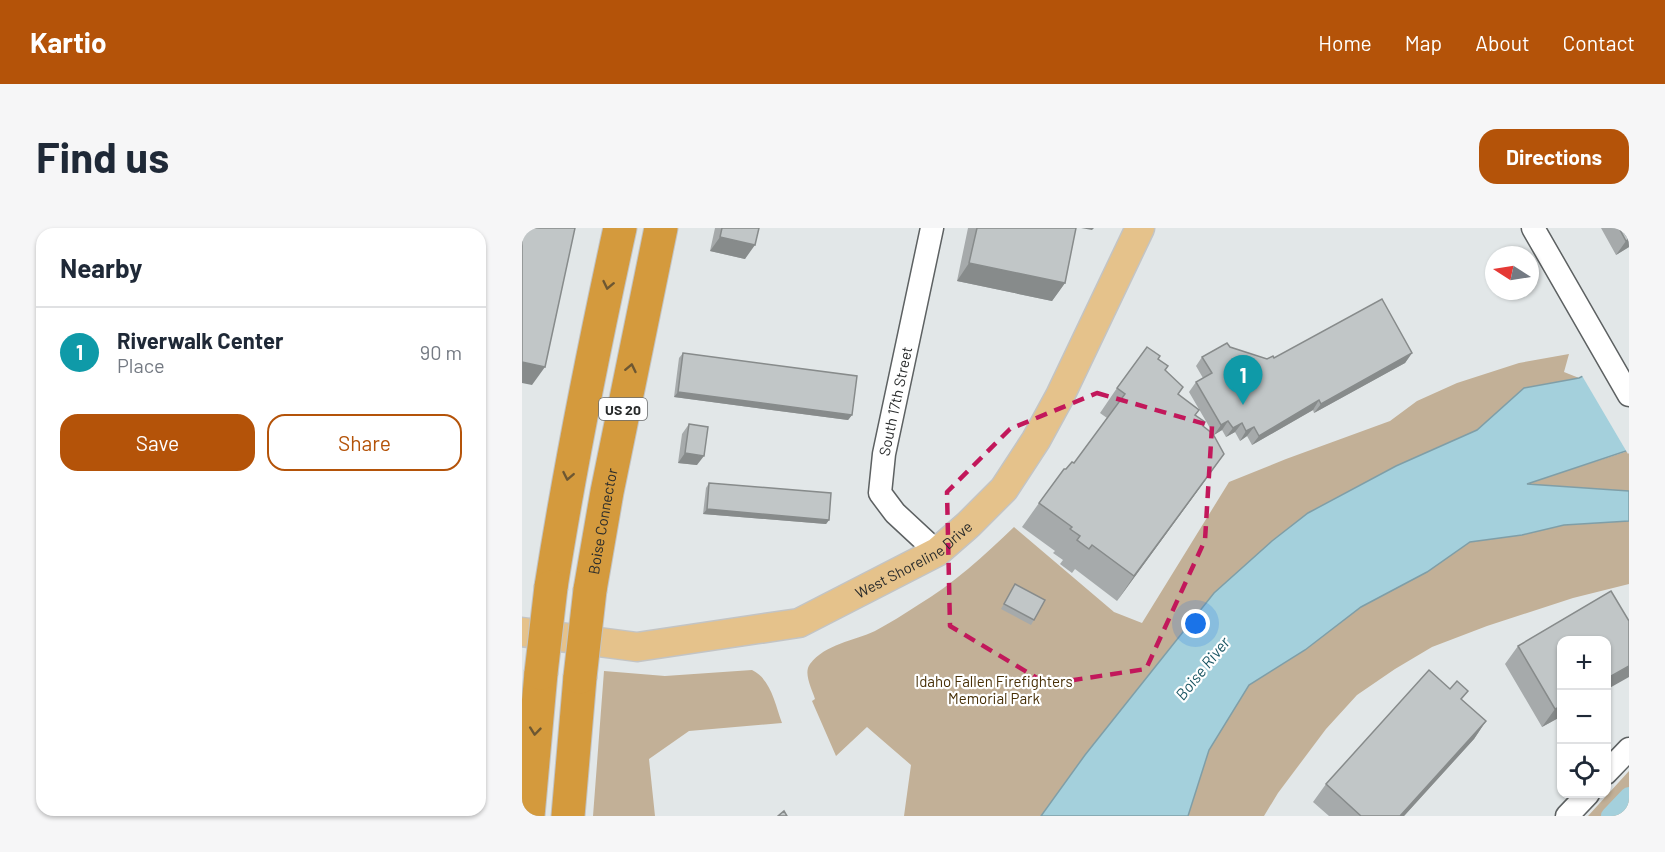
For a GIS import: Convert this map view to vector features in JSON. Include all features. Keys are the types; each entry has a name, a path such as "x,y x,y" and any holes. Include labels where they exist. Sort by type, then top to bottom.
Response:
{"highway":[{"name":"US 20","path":"528,816 551,587 586,384 620,228"},
{"name":"Boise Connector","path":"568,816 590,590 613,458 661,228"}],"main road":[{"name":"West Shoreline Drive","path":"522,632 637,647 799,623 937,552 1004,489 1036,440 1140,228"}],"street":[{"name":"South 17th Street","path":"932,228 884,454 880,493 895,513 937,552"},
{"path":"1533,228 1629,395"},
{"path":"1611,768 1629,749"},
{"path":"1567,816 1584,798"}],"highlighted area":[{"path":"1097,393 1212,426 1205,540 1146,669 1047,684 950,626 947,492 1010,429"}],"green space":[{"name":"Idaho Fallen Firefighters Memorial Park","path":"1569,354 1564,372 1579,378 1524,388 1477,430 1396,466 1308,513 1224,584 1214,593 1085,755 1041,816 904,816 911,765 867,727 836,756 812,701 815,699 807,672 810,664 816,657 832,647 875,631 931,597 968,569 1014,527 1114,612 1142,623 1229,482 1390,421 1417,401 1457,383 1519,363"},
{"path":"1629,450 1629,491 1525,484 1625,452"},
{"path":"1629,521 1629,584 1573,598 1432,647 1357,695 1326,729 1278,793 1264,816 1188,816 1209,750 1249,685 1305,650 1361,607 1426,572 1470,542 1522,535 1564,525"},
{"path":"752,670 764,679 768,686 782,723 689,731 649,759 655,816 593,816 604,671 665,676"},
{"path":"1629,771 1629,816 1588,816 1604,798 1611,798 1611,791"}],"water":[{"name":"Boise River","path":"1629,353 1629,450 1527,484 1629,491 1629,521 1564,525 1522,535 1470,542 1427,572 1361,607 1305,650 1249,685 1209,750 1188,816 1041,816 1085,755 1214,593 1272,541 1308,513 1396,466 1477,430 1524,388 1579,378"}],"pier":[{"path":"1629,350 1629,453 1628,454 1581,374"}],"building":[{"path":"522,228 575,228 545,367 522,362"},
{"path":"722,228 759,228 755,245 720,237"},
{"path":"977,228 1076,228 1065,283 969,263"},
{"path":"1619,228 1629,228 1629,239 1626,241"},
{"path":"1382,299 1412,353 1321,404 1319,400 1259,436 1254,427 1246,431 1242,423 1233,428 1228,421 1221,425 1196,382 1212,373 1202,357 1227,343 1230,347 1267,359 1273,356 1274,358"},
{"path":"1147,347 1160,356 1158,359 1168,366 1165,370 1183,387 1178,394 1199,410 1195,415 1205,422 1203,426 1213,434 1224,454 1134,576 1092,545 1089,549 1077,540 1080,536 1070,529 1072,527 1039,503 1064,469 1072,462 1074,463 1125,394 1117,388"},
{"path":"683,353 857,376 852,415 678,392"},
{"path":"689,424 708,427 704,456 685,453"},
{"path":"709,483 831,493 829,520 707,509"},
{"path":"1015,584 1045,600 1034,620 1004,604"},
{"path":"1611,591 1629,621 1629,666 1611,676 1611,636 1557,636 1557,708 1555,709 1518,646"},
{"path":"1429,670 1450,689 1457,681 1468,691 1461,699 1486,721 1400,816 1361,816 1326,784"}],"waterway":[{"path":"1610,816 1629,796"}],"place":[{"name":"Riverwalk Center","path":"1243,405"}]}
